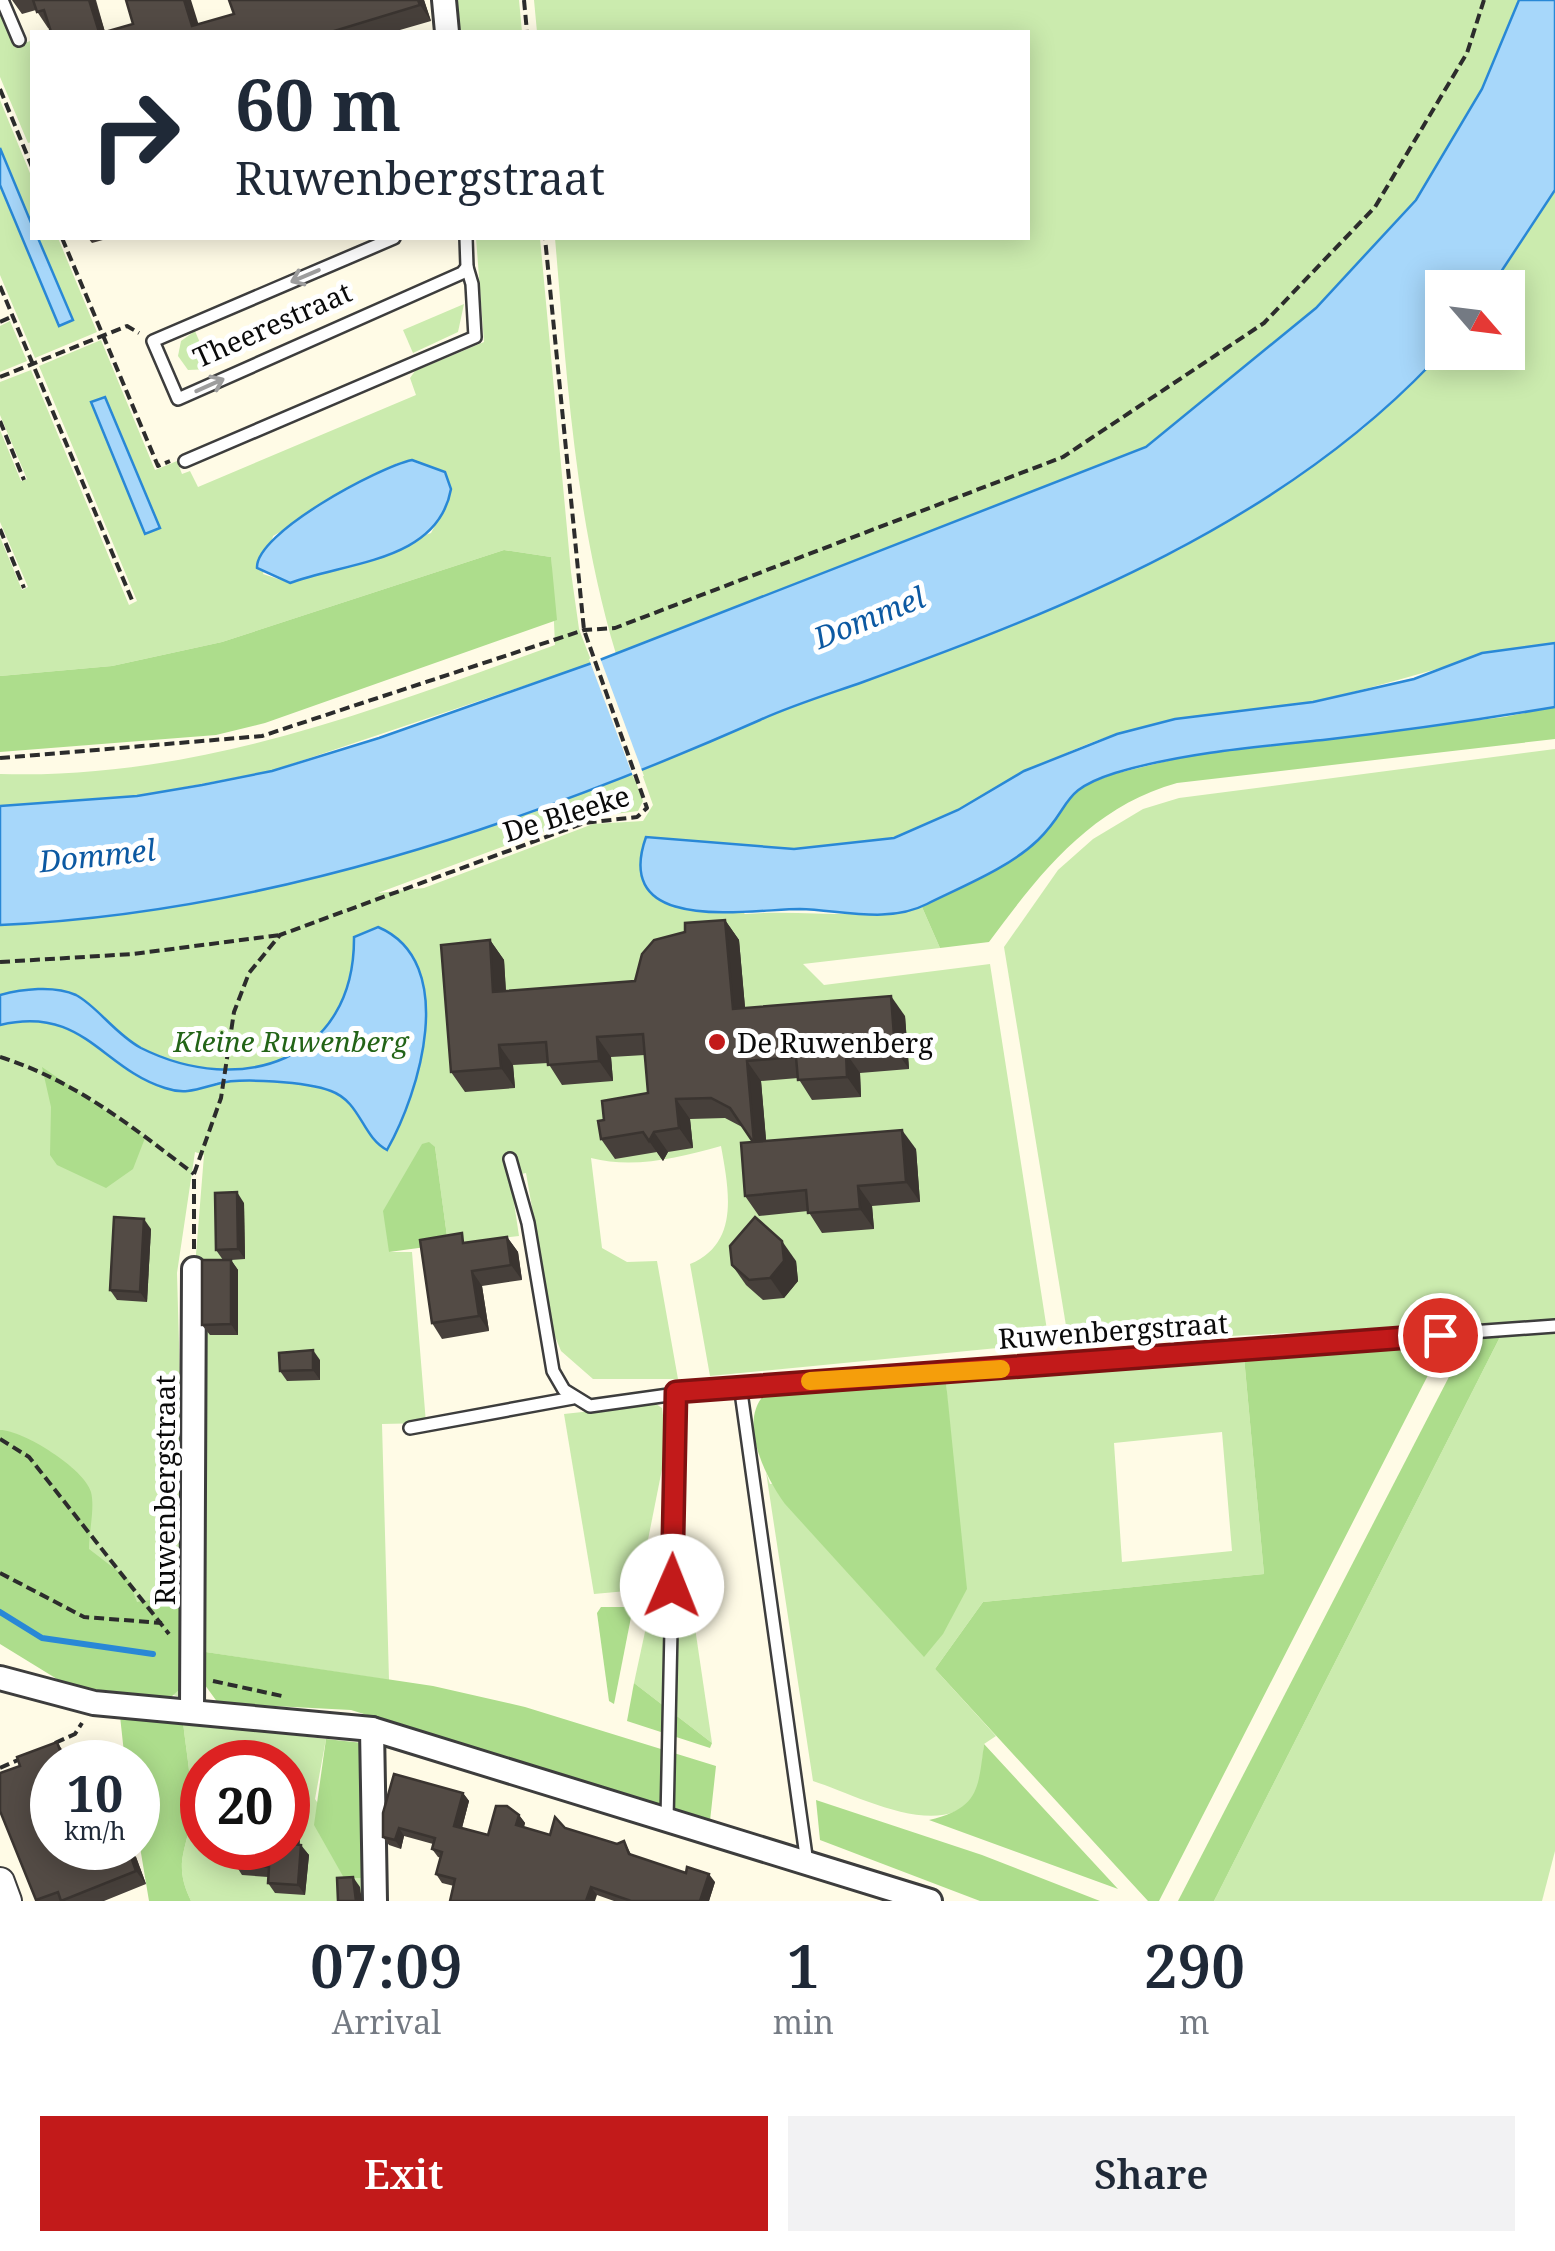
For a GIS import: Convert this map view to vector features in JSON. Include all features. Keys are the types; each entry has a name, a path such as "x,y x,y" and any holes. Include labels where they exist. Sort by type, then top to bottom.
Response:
{"street":[{"path":"444,0 447,30"},
{"name":"Ruwenbergstraat","path":"192,1710 194,1269"},
{"path":"0,1678 94,1702 372,1729 930,1901"},
{"path":"372,1729 375,1901"},
{"path":"0,1882 6,1901"}],"lane":[{"path":"2,0 19,40"},
{"name":"Theerestraat","path":"389,240 153,341 178,399 467,268"},
{"path":"186,461 475,337 466,240"},
{"path":"410,1428 573,1398 553,1371 528,1223 510,1160"},
{"name":"Ruwenbergstraat","path":"573,1398 590,1406 740,1385 1555,1326"},
{"path":"740,1385 806,1862"},
{"path":"667,1820 676,1392"}],"path":[{"path":"524,0 526,30"},
{"path":"0,758 262,736 584,630 614,628 1063,457 1264,323 1375,207 1467,54 1484,0"},
{"path":"0,89 30,162"},
{"path":"63,240 158,466 175,458 186,461"},
{"name":"De Bleeke","path":"280,935 584,823 638,817 647,808 646,796 584,630 545,240"},
{"path":"0,286 132,600"},
{"path":"0,322 13,316"},
{"path":"0,377 126,326 153,341"},
{"path":"0,422 24,480"},
{"path":"0,530 24,588"},
{"path":"0,962 134,954 280,935"},
{"path":"194,1269 194,1174 222,1098 225,1054 249,973 280,935"},
{"path":"0,1057 45,1071 108,1106 194,1174"},
{"path":"0,1439 29,1457 170,1636"},
{"path":"0,1573 84,1617 162,1623"},
{"path":"62,1740 75,1734 94,1702"},
{"path":"0,1768 30,1754"}],"green space":[{"path":"454,0 519,0 522,30 457,30"},
{"path":"534,0 1519,0 1482,89 1416,200 1316,308 1146,447 616,654 582,500 555,240 1030,240 1030,30 537,30"},
{"path":"0,12 15,47 30,41 30,142 28,143 0,77"},
{"path":"0,100 30,173 30,220 0,148"},
{"path":"0,185 59,326 73,320 39,240 59,240 97,332 35,358 0,275"},
{"name":"Kleine Ruwenberg","path":"1555,190 1555,643 1495,654 1319,700 1167,722 1117,734 1066,753 925,826 859,845 751,850 647,838 745,914 856,914 922,907 940,948 803,964 824,985 990,964 1049,1343 710,1376 690,1264 706,1255 724,1229 728,1198 721,1146 639,1162 591,1158 602,1248 627,1262 657,1261 678,1379 593,1379 561,1351 554,1334 526,1173 510,1176 519,1236 448,1244 435,1147 389,1252 412,1252 426,1423 382,1424 389,1680 199,1651 192,1304 204,1155 195,1152 177,1273 189,1700 0,1640 0,916 83,914 244,893 401,854 633,774 643,801 638,811 577,819 378,893 424,888 593,824 643,821 653,805 641,771 762,719 1058,605 1179,550 1250,509 1363,429 1425,368 1525,370 1525,270 1502,270"},
{"path":"476,240 540,240 571,572 579,629 592,663 271,771 137,796 0,806 0,774 144,766 214,753 352,716 555,645 551,557 504,550 222,642 112,666 0,676 0,537 22,590 28,587 0,522 0,430 21,481 27,479 0,415 0,382 31,370 129,605 137,601 39,366 101,340 155,470 177,461 182,474 190,471 198,487 416,395 410,378 415,371 484,342","holes":["104,397 159,528 145,533 91,403","397,463 449,500 431,533 290,583 263,574 273,536"]},
{"path":"464,304 458,332 413,353 403,330"},
{"path":"10,321 27,361 0,372 0,326"},
{"path":"195,331 211,369 188,370 178,356 181,341"},
{"path":"504,550 551,557 557,620 265,723 216,735 0,752 0,676 112,666 222,642"},
{"path":"1555,707 1555,739 1177,783 1146,794 1119,808 1070,846 1028,891 989,942 940,948 922,907 995,869 1038,840 1074,789 1114,774 1200,753 1504,717"},
{"path":"1555,749 1555,1320 1069,1344 1004,947 1058,870 1093,839 1143,809 1179,798"},
{"path":"42,1067 145,1138 133,1169 106,1188 57,1165 50,1155 51,1107"},
{"path":"429,1142 435,1147 448,1244 389,1252 383,1211 422,1144"},
{"path":"1555,1332 1555,1851 1542,1901 1214,1901 1501,1335"},
{"path":"1501,1335 1214,1901 1178,1901 1467,1342"},
{"path":"1446,1340 1159,1901 1148,1901 935,1669 983,1602 1264,1574 1244,1357"},
{"path":"1244,1357 1264,1574 983,1602 935,1669 996,1736 984,1744 973,1797 959,1810 920,1815 873,1804 813,1781 766,1472 770,1484 951,1453 946,1382","holes":["1222,1432 1232,1551 1122,1562 1114,1443"]},
{"path":"946,1382 967,1589 943,1634 924,1657 785,1504 763,1465 754,1420 764,1395"},
{"path":"656,1404 662,1408 667,1444 638,1590 594,1594 564,1414"},
{"path":"0,1430 23,1436 52,1452 86,1483 92,1505 89,1549 128,1579 137,1602 182,1595 189,1681 171,1697 70,1687 0,1644"},
{"path":"674,1497 680,1526 712,1743 634,1683"},
{"path":"601,1607 633,1607 614,1704 609,1701 597,1613"},
{"path":"199,1651 433,1686 525,1707 716,1766 710,1821 351,1710 218,1703 202,1681"},
{"path":"634,1683 712,1743 710,1748 627,1721"},
{"path":"120,1716 183,1722 180,1870 191,1901 149,1901 144,1870 160,1870 160,1740 123,1740"},
{"path":"183,1722 326,1739 315,1799 368,1878 369,1901 191,1901 182,1870 310,1870 310,1740 185,1740"},
{"path":"326,1739 363,1743 368,1878 344,1878 314,1825"},
{"path":"984,1744 1118,1889 929,1820 958,1810 973,1795"},
{"path":"816,1800 982,1855 1100,1901 980,1901 820,1840"}],"water":[{"name":"Dommel","path":"1519,0 1555,0 1555,190 1502,270 1425,270 1425,370 1371,420 1307,470 1239,515 1093,591 1017,623 785,709 669,759 484,828 294,883 197,903 99,917 0,925 0,806 137,796 202,785 272,771 379,738 592,663 1146,447 1316,308 1416,200 1482,89"},
{"path":"0,148 30,220 30,240 39,240 73,320 59,326 0,185"},
{"path":"105,397 160,528 145,534 91,402"},
{"path":"412,460 445,472 451,489 443,513 428,532 387,556 290,583 257,568 262,554 296,520 348,488"},
{"path":"1555,643 1555,707 1218,752 1115,773 1075,793 1038,840 1013,859 912,910 880,915 800,909 691,910 666,903 648,890 641,869 646,837 794,849 894,838 958,810 1024,771 1117,734 1175,719 1313,702 1414,679 1482,653"},
{"path":"378,927 403,944 418,969 425,998 420,1064 411,1096 387,1150 372,1137 349,1103 331,1091 257,1081 172,1090 143,1079 72,1031 28,1021 0,1025 0,995 58,990 84,1000 141,1048 179,1063 217,1069 253,1068 285,1058 313,1040 335,1014 349,979 354,937"}],"pier":[{"path":"599,655 644,776 634,779 589,659"}],"building":[{"path":"33,0 89,0 98,30 50,30 44,10 37,12"},
{"path":"126,0 184,0 192,26 234,14 229,0 418,0 420,5 338,30 112,30 133,24"},
{"path":"725,920 733,1009 891,996 895,1049 846,1053 847,1077 798,1080 796,1057 747,1061 754,1142 902,1130 906,1182 858,1186 860,1209 808,1213 806,1190 745,1196 741,1143 753,1142 730,1108 711,1098 676,1099 679,1128 654,1132 649,1141 643,1132 601,1139 598,1121 604,1120 602,1101 648,1093 643,1034 597,1037 599,1061 548,1065 546,1042 499,1045 501,1068 451,1072 441,945 490,940 493,992 635,981 642,954 654,940 685,932 685,923"},
{"path":"237,1192 238,1249 216,1250 215,1193"},
{"path":"114,1217 144,1219 140,1292 110,1290"},
{"path":"755,1217 782,1241 784,1261 770,1278 749,1280 732,1265 730,1246"},
{"path":"462,1233 463,1243 507,1237 511,1265 472,1271 479,1316 432,1323 420,1240"},
{"path":"202,1260 231,1260 231,1324 202,1325"},
{"path":"313,1350 313,1370 280,1371 279,1353"},
{"path":"30,1752 30,1870 136,1871 61,1901 58,1892 36,1900 0,1811 0,1773 20,1766 17,1757"},
{"path":"394,1774 463,1793 454,1826 488,1835 496,1806 507,1806 519,1815 516,1825 550,1835 555,1817 565,1828 617,1844 624,1841 629,1854 686,1873 687,1867 709,1874 700,1901 631,1901 591,1887 586,1901 450,1901 455,1879 436,1874 442,1852 432,1849 435,1838 399,1828 395,1840 383,1837 383,1813"},
{"path":"269,1870 299,1870 298,1885 268,1883"},
{"path":"353,1877 356,1901 338,1901 337,1878"}],"waterway":[{"path":"0,1612 42,1638 153,1654"}],"slow traffic":[{"path":"810,1381 1001,1369"}],"place":[{"name":"De Ruwenberg","path":"717,1042"}],"route":[{"path":"672,1586 676,1392 1440,1335"}]}
